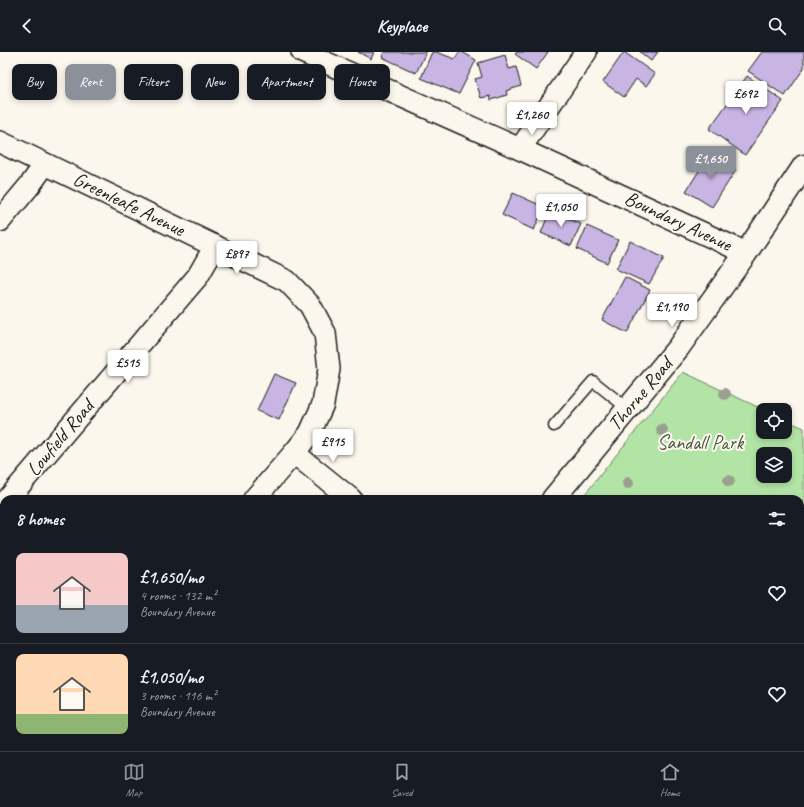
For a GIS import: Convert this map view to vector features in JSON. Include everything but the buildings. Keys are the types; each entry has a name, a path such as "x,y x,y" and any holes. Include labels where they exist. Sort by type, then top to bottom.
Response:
{"street":[{"name":"Boundary Avenue","path":"302,52 520,149 746,253"},
{"path":"520,149 586,52"},
{"name":"Greenleafe Avenue","path":"0,142 287,281 310,305 325,333 330,369 323,404 310,433 257,495"},
{"path":"0,221 30,185 45,164"},
{"name":"Thorne Road","path":"556,495 678,348 794,187 804,166"},
{"name":"Lowfield Road","path":"11,495 198,276 215,246"},
{"path":"294,453 345,495"}],"lane":[{"path":"554,426 593,381 628,409"}],"green space":[{"name":"Sandall Park","path":"683,372 756,406 756,439 792,439 792,423 804,428 804,495 584,495"}]}
